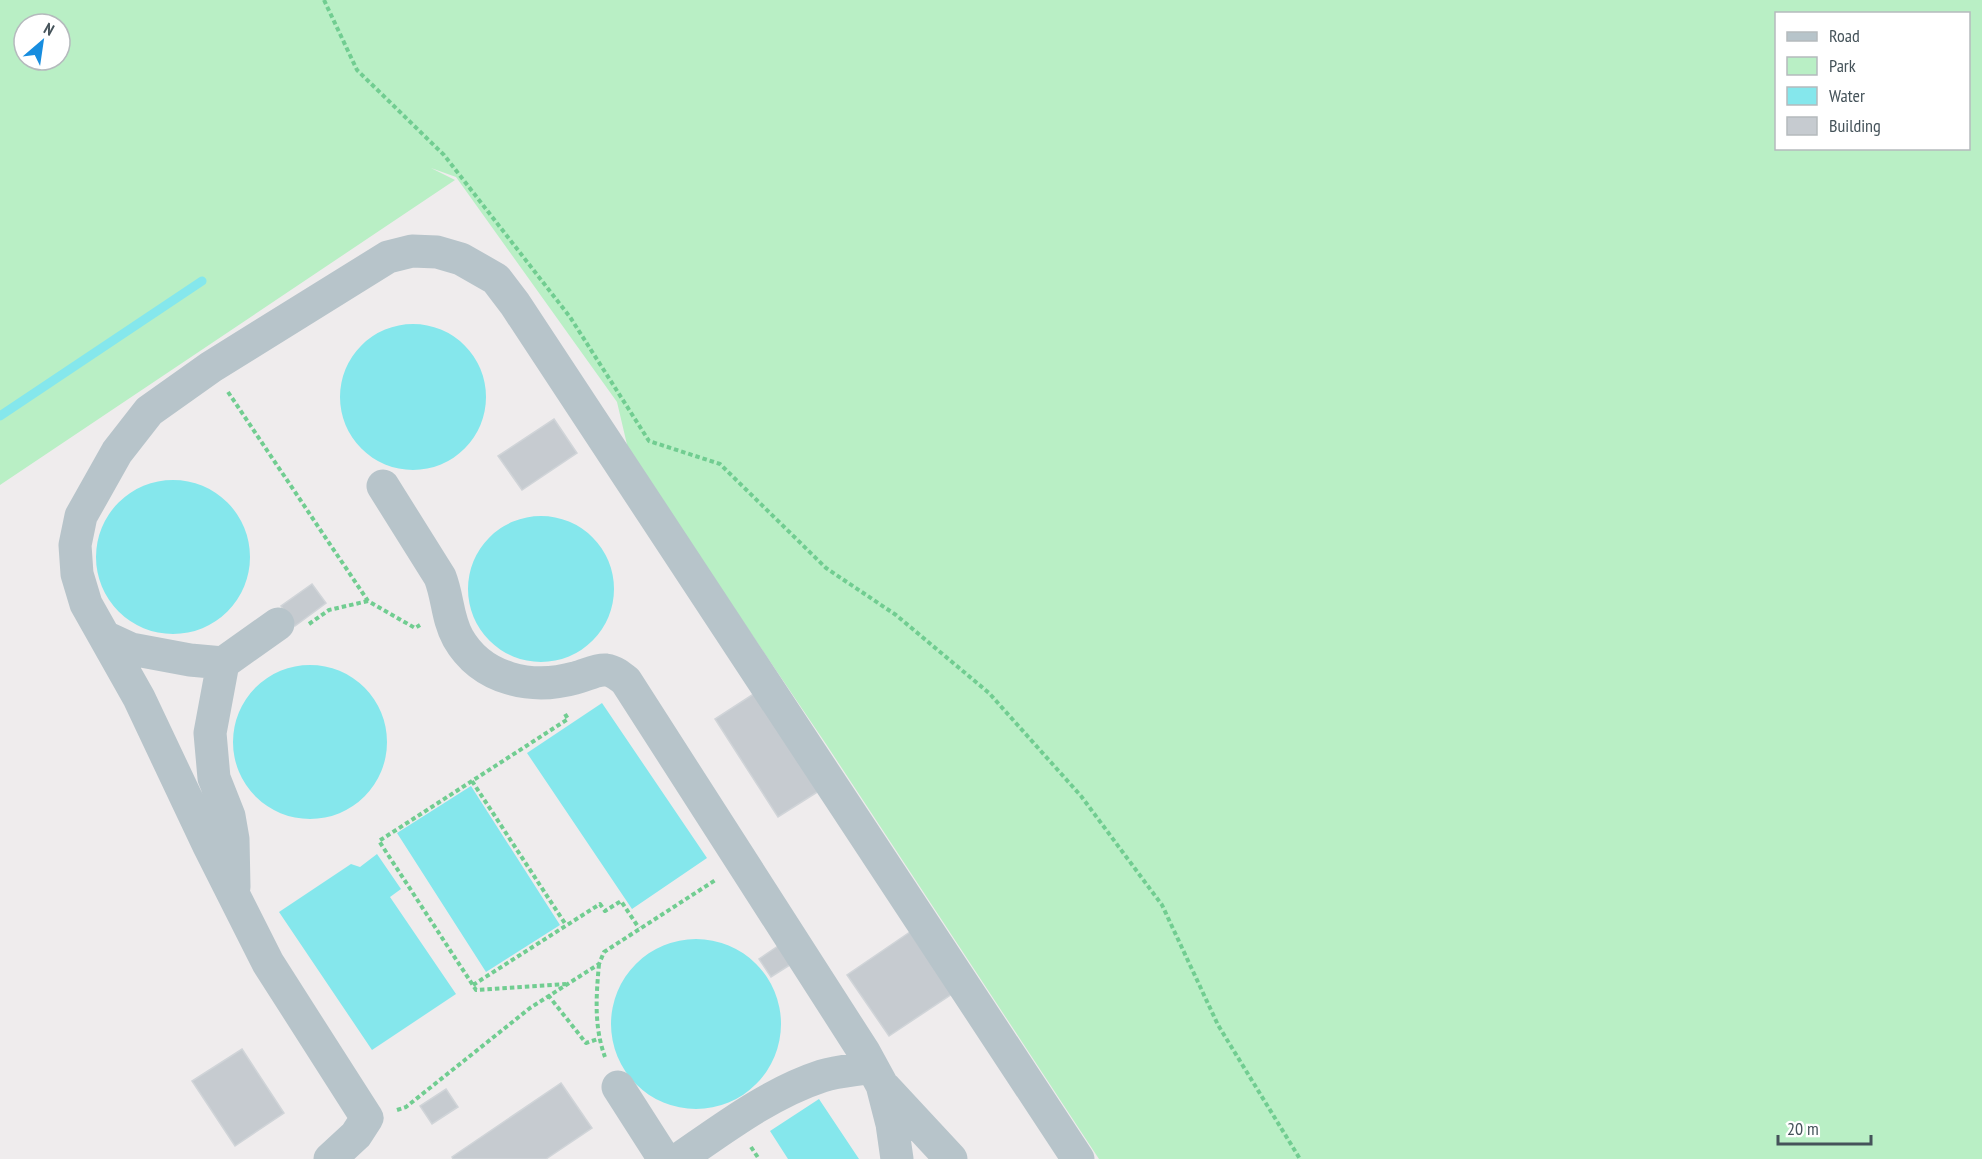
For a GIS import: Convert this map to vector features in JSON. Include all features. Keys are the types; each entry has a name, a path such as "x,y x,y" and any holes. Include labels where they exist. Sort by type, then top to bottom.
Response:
{"lane":[{"path":"330,1159 356,1135 367,1119 268,963 139,698 86,604 77,574 75,545 81,516 117,452 149,411 211,367 388,257 412,250 437,252 461,259 496,279 515,304 1078,1159"},
{"path":"383,486 440,577 446,591 447,607 459,639 474,657 506,678 524,683 544,683 605,670 616,673 626,681 877,1076 951,1159"},
{"path":"105,636 131,649 190,660 224,663 278,624"},
{"path":"224,663 210,733 214,778 229,816 233,839 235,897"},
{"path":"679,1159 734,1122 802,1083 825,1075 877,1076"},
{"path":"877,1076 892,1124 897,1159"},
{"path":"618,1087 664,1159"}],"path":[{"path":"324,0 357,70 444,155 570,317 650,441 720,464 826,568 896,615 989,693 1081,796 1162,905 1218,1025 1300,1159"},
{"path":"211,367 368,601 415,628 447,607"},
{"path":"278,624 292,636 329,610 368,601"},
{"path":"544,683 568,719 379,841 476,990 566,984"},
{"path":"472,781 566,925"},
{"path":"618,1087 598,1039 596,998 599,963 604,952 743,863"},
{"path":"473,985 600,904 605,912 621,901 640,929"},
{"path":"367,1119 406,1107 548,995 599,963"},
{"path":"548,995 586,1043 598,1039"}],"green space":[{"path":"0,0 1982,0 1982,1159 1099,1159 826,744 629,453 617,402 456,177 431,168 455,180 0,485"}],"water":[{"path":"413,324 427,325 441,330 454,336 465,345 474,356 480,369 485,383 485,411 480,425 474,438 465,449 454,458 441,464 427,469 413,470 399,469 385,464 372,458 361,449 352,438 346,425 341,411 340,397 341,383 346,369 352,356 361,345 372,336 385,330 399,325"},
{"path":"173,480 188,481 202,486 216,493 227,503 237,514 244,528 249,542 249,572 244,586 237,600 227,611 216,621 202,628 188,633 173,634 158,633 144,628 130,621 119,611 109,600 102,586 97,572 96,557 97,542 102,528 109,514 119,503 130,493 144,486 158,481"},
{"path":"541,516 555,517 569,522 582,528 593,537 602,548 608,561 613,575 613,603 608,617 602,630 593,641 582,650 569,656 555,661 541,662 527,661 513,656 500,650 489,641 480,630 474,617 469,603 468,589 469,575 474,561 480,548 489,537 500,528 513,522 527,517"},
{"path":"310,665 325,666 340,671 365,687 381,712 386,727 386,757 381,772 365,797 340,813 325,818 310,819 295,818 280,813 255,797 239,772 234,757 233,742 234,727 239,712 255,687 280,671 295,666"},
{"path":"602,703 707,858 632,909 527,753"},
{"path":"471,786 560,925 486,972 397,833"},
{"path":"377,854 401,889 390,897 456,994 372,1050 279,912 351,864 360,867"},
{"path":"696,939 728,946 756,964 774,992 781,1024 774,1056 756,1084 728,1102 696,1109 664,1102 636,1084 618,1056 611,1024 618,992 636,964 664,946"},
{"path":"819,1099 859,1159 788,1159 770,1131"}],"building":[{"path":"554,419 577,453 522,490 498,456"},
{"path":"312,584 326,603 295,626 281,606"},
{"path":"755,693 819,791 778,817 715,719"},
{"path":"910,932 952,994 889,1036 847,975"},
{"path":"781,944 793,963 771,977 759,959"},
{"path":"242,1049 284,1113 235,1146 192,1081"},
{"path":"561,1083 592,1128 546,1159 453,1159 452,1157"},
{"path":"446,1089 458,1107 432,1124 420,1106"}],"waterway":[{"path":"0,416 202,281"}]}
